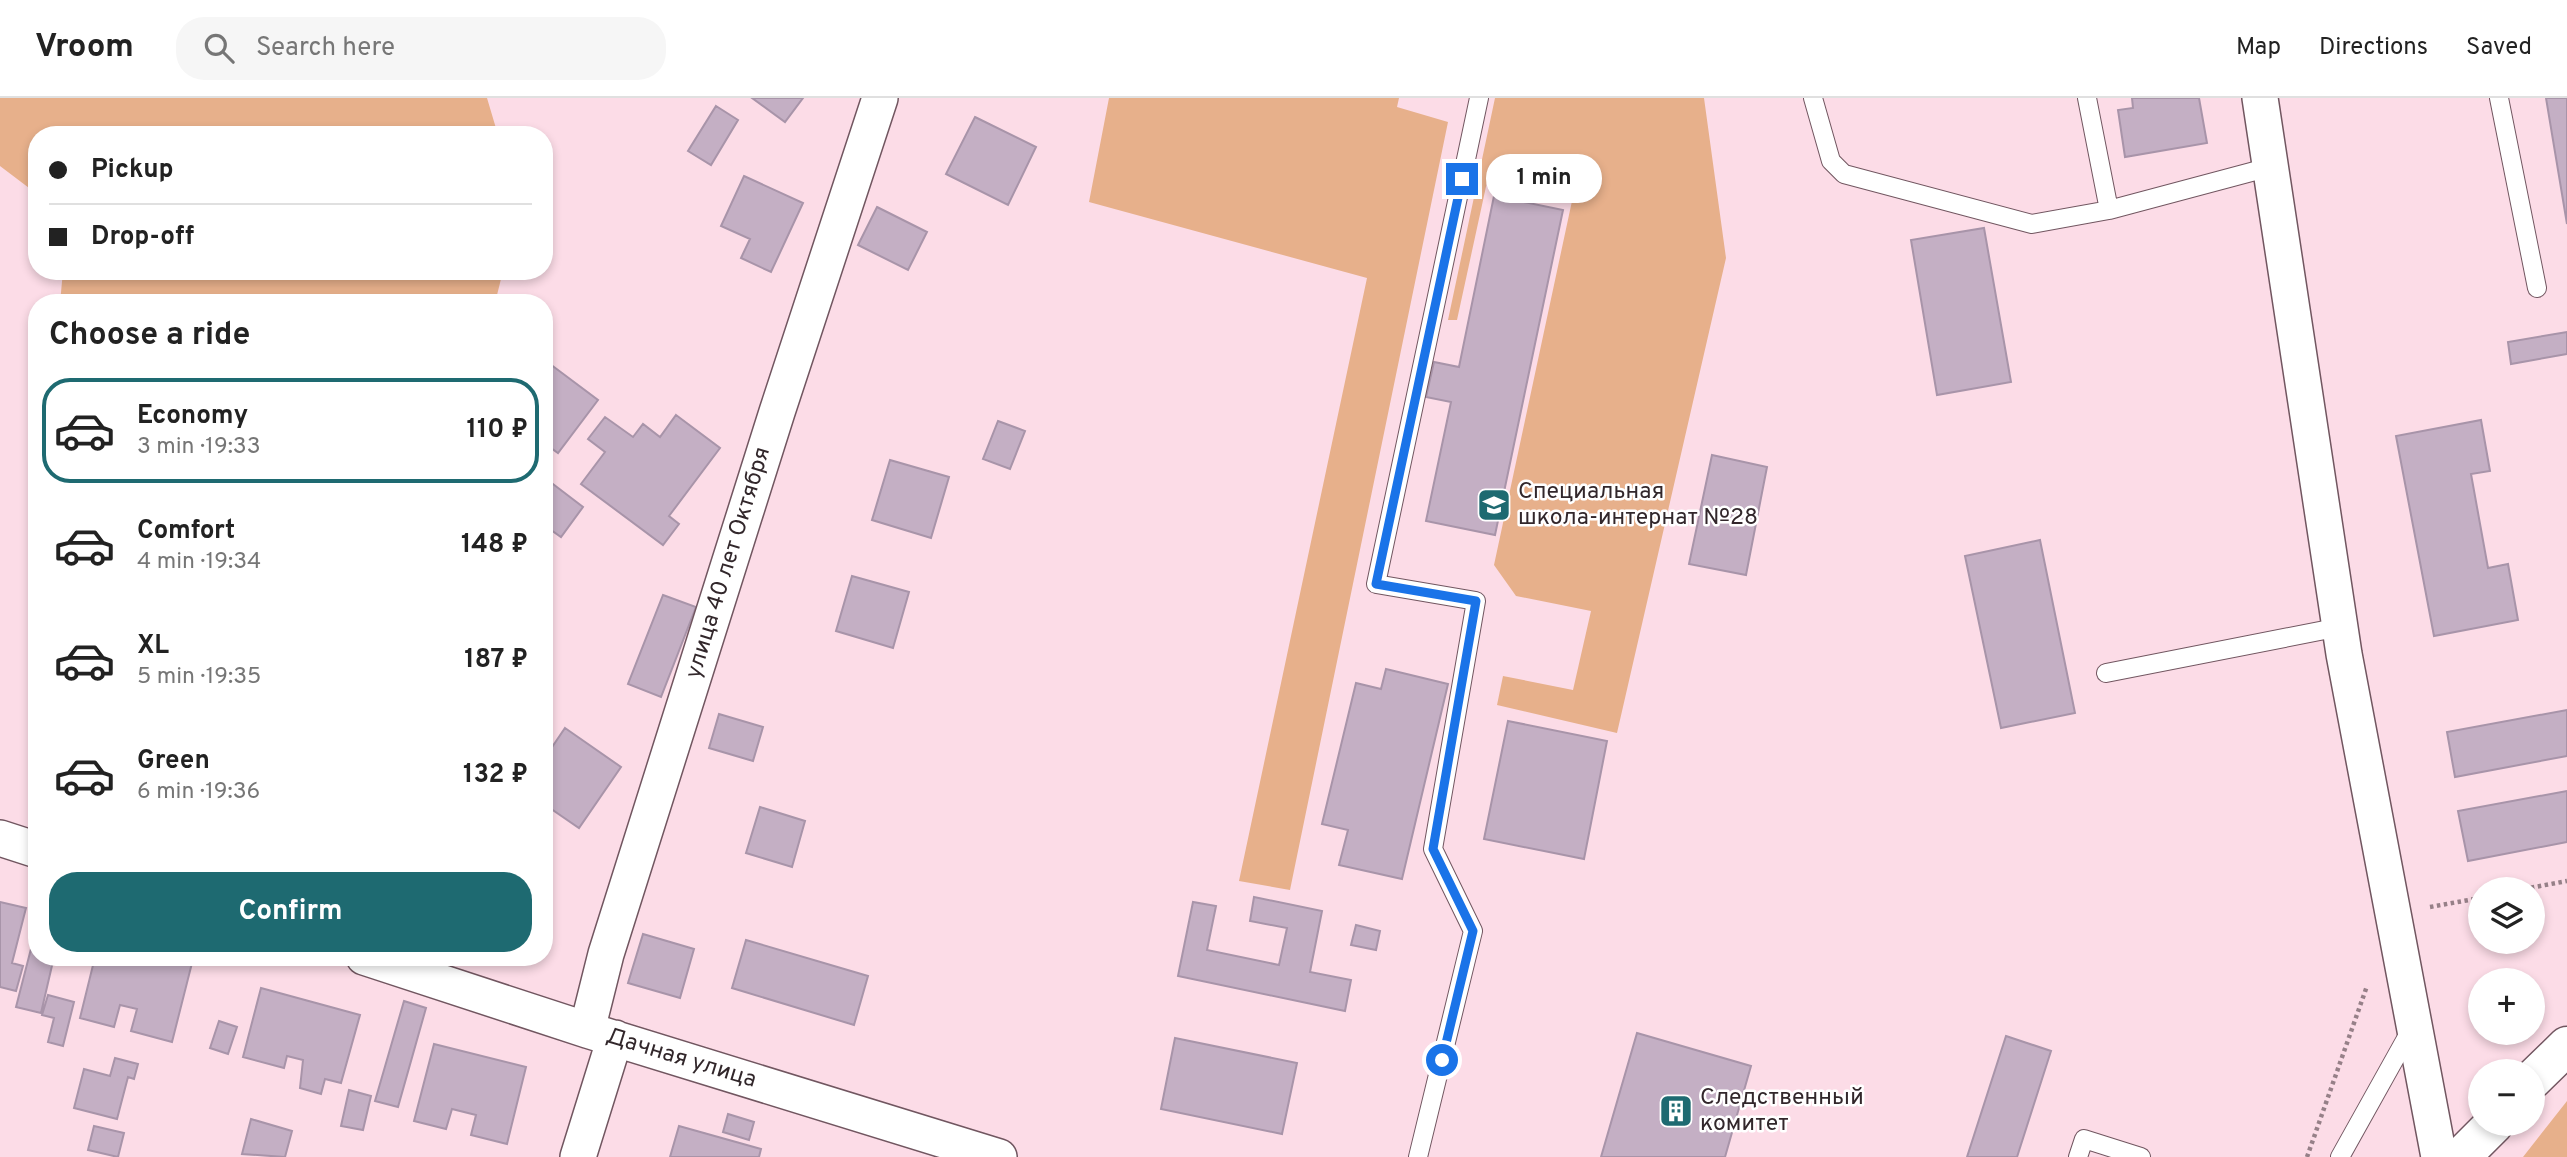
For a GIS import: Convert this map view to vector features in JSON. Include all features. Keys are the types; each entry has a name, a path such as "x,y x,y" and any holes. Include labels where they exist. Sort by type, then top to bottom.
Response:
{"highway":[{"path":"2545,1067 2567,1046"},
{"path":"2461,1157 2482,1136"}],"street":[{"name":"улица 40 лет Октября","path":"578,1157 601,1034 610,941 764,451 880,98"},
{"path":"2260,98 2340,627 2439,1157"},
{"path":"0,838 28,847"},
{"name":"Дачная улица","path":"392,966 999,1157"}],"lane":[{"path":"1418,1157 1473,931 1433,849 1476,601 1376,584 1479,98"},
{"path":"1813,98 1831,161 1844,174 2032,224 2109,210 2270,167"},
{"path":"2087,98 2109,210"},
{"path":"2499,98 2536,288"},
{"path":"2106,673 2340,627"},
{"path":"2340,1157 2414,1025"},
{"path":"2078,1157 2084,1139 2141,1157"}],"path":[{"path":"2545,885 2567,881"},
{"path":"2393,914 2468,900"},
{"path":"2307,1157 2370,978"}],"shaded area":[{"path":"0,98 487,98 495,126 28,126 28,187 0,166"},
{"path":"1109,98 1399,98 1397,107 1448,122 1290,890 1239,881 1367,278 1089,202"},
{"path":"1495,98 1704,98 1726,258 1617,733 1497,705 1503,676 1573,690 1591,611 1516,596 1494,565 1572,201 1487,182 1457,320 1448,320"},
{"path":"62,280 501,280 497,294 61,294"},
{"path":"2567,1101 2567,1157 2523,1157 2540,1136 2545,1136 2545,1129"}],"building":[{"path":"752,98 803,98 785,122"},
{"path":"2132,98 2199,98 2207,143 2125,157 2118,110 2133,108"},
{"path":"2546,98 2567,98 2567,224"},
{"path":"716,106 738,120 711,165 688,151"},
{"path":"975,117 1036,147 1008,205 946,174"},
{"path":"744,176 803,203 771,272 741,258 750,239 721,226"},
{"path":"1494,196 1563,210 1495,535 1426,521 1451,402 1426,397 1434,362 1459,367"},
{"path":"877,207 927,232 908,270 858,245"},
{"path":"1984,228 2011,382 1937,395 1911,240"},
{"path":"2567,332 2567,354 2511,364 2508,342"},
{"path":"553,366 598,400 558,453 553,449"},
{"path":"676,415 720,448 669,516 679,524 663,545 581,484 605,452 588,439 605,417 633,437 643,424 660,437"},
{"path":"2481,420 2490,471 2471,474 2488,568 2508,564 2518,620 2434,636 2396,436"},
{"path":"998,421 1025,431 1010,469 983,459"},
{"path":"1712,455 1767,467 1746,575 1689,564"},
{"path":"890,460 949,477 931,538 872,520"},
{"path":"553,484 583,507 561,537 553,531"},
{"path":"2040,540 2075,713 2001,728 1965,556"},
{"path":"852,576 909,592 893,648 836,631"},
{"path":"663,595 696,607 661,697 628,684"},
{"path":"1386,669 1448,684 1402,879 1339,865 1348,830 1322,824 1356,683 1381,689"},
{"path":"2567,710 2567,756 2455,777 2447,732"},
{"path":"719,714 763,727 753,761 709,748"},
{"path":"1508,721 1607,741 1584,859 1484,839"},
{"path":"565,728 621,767 579,828 553,810 553,746"},
{"path":"2567,791 2567,842 2468,861 2458,811"},
{"path":"760,807 805,821 792,867 746,853"},
{"path":"1254,897 1322,911 1310,972 1351,980 1345,1011 1178,976 1193,902 1216,906 1207,950 1279,965 1287,928 1250,921"},
{"path":"0,902 26,908 12,963 23,966 16,991 0,987"},
{"path":"1356,925 1380,931 1376,950 1351,945"},
{"path":"643,934 694,949 680,998 628,983"},
{"path":"746,940 868,976 854,1025 732,988"},
{"path":"28,960 28,966 52,966 41,1013 16,1007"},
{"path":"93,966 191,966 172,1042 131,1031 137,1009 120,1005 114,1027 80,1018"},
{"path":"261,988 360,1015 341,1083 325,1079 321,1094 300,1088 303,1060 287,1056 284,1068 243,1057"},
{"path":"48,995 74,1002 63,1046 48,1042 54,1018 42,1015"},
{"path":"404,1001 426,1008 398,1107 375,1101"},
{"path":"219,1021 237,1027 228,1054 210,1048"},
{"name":"Следственный комитет","path":"1637,1033 1751,1066 1725,1157 1601,1157"},
{"path":"2006,1036 2051,1051 2017,1157 1967,1157"},
{"path":"1175,1038 1297,1063 1282,1134 1161,1109"},
{"path":"434,1044 526,1067 507,1144 471,1135 476,1115 452,1109 446,1129 414,1121"},
{"path":"115,1058 138,1064 134,1079 128,1077 117,1119 74,1108 84,1069 110,1076"},
{"path":"349,1090 371,1096 363,1130 341,1126"},
{"path":"728,1114 754,1122 749,1140 723,1132"},
{"path":"251,1119 292,1131 285,1157 242,1154"},
{"path":"94,1126 124,1133 118,1157 88,1150"},
{"path":"679,1126 761,1149 759,1157 670,1157"}],"place":[{"name":"Специальная школа-интернат №28","path":"1494,505"},
{"name":"Следственный комитет","path":"1676,1111"}],"route":[{"path":"1442,1060 1473,931 1433,849 1476,601 1376,584 1462,179"}]}
